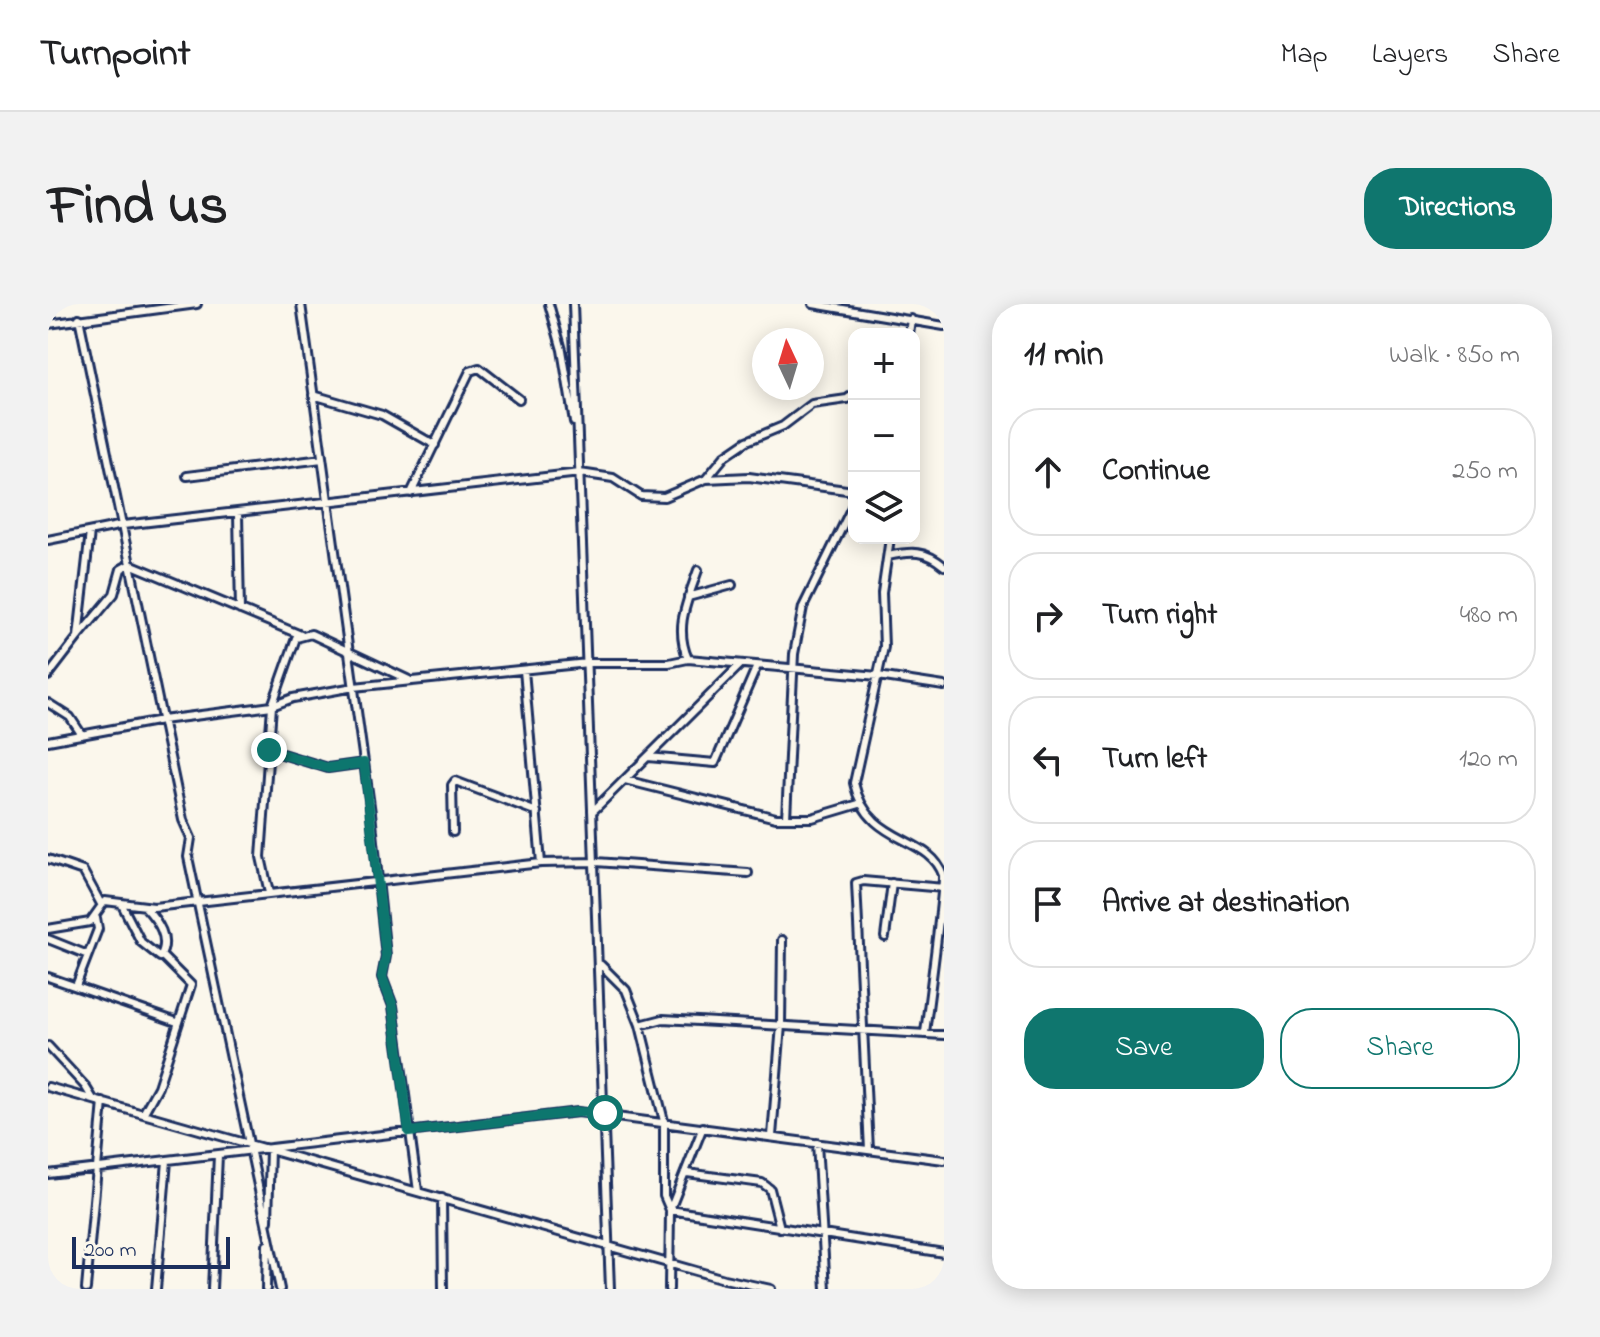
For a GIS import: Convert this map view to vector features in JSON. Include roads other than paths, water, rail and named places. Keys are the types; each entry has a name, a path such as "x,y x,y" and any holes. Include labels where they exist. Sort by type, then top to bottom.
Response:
{"street":[{"path":"48,324 197,304"},
{"path":"301,304 364,763 386,956 382,977 393,1006 418,1191"},
{"path":"549,304 562,350 579,449"},
{"path":"573,304 610,1289"},
{"path":"813,304 944,326"},
{"path":"79,318 183,820 190,830 188,857 280,1289"},
{"path":"910,328 911,319"},
{"path":"411,493 474,369 486,371 519,399"},
{"path":"313,395 382,415 435,445"},
{"path":"706,479 725,456 747,441 783,426 812,404 848,398"},
{"path":"187,476 322,459"},
{"path":"48,540 123,525 580,473 613,478 641,496 664,497 706,479 749,477 848,490"},
{"path":"238,514 240,610"},
{"path":"786,818 795,667 803,607 848,515"},
{"path":"78,637 90,532"},
{"path":"889,544 882,593 884,647 857,758 854,783 859,804 890,835 928,851 944,876 925,1033"},
{"path":"888,556 911,551 924,553 944,566"},
{"path":"130,564 301,635"},
{"path":"48,676 114,594 121,569 130,564"},
{"path":"688,659 680,641 680,620 698,570"},
{"path":"688,597 732,585"},
{"path":"269,893 261,857 272,706 296,638 311,634 412,681"},
{"path":"48,741 162,720 272,706 293,698 354,687 588,663 669,663 688,659 795,667 944,686"},
{"path":"594,810 740,665"},
{"path":"648,757 715,763 757,666"},
{"path":"524,670 541,863"},
{"path":"48,703 70,717 82,735"},
{"path":"269,750 328,768 364,763"},
{"path":"625,780 786,818 812,818 859,804"},
{"path":"453,832 452,785 455,781 537,812"},
{"path":"48,859 83,871 101,904"},
{"path":"76,986 98,929 96,918 105,901 145,907 541,863 596,862 748,873"},
{"path":"869,1150 856,883 944,888"},
{"path":"885,937 892,883"},
{"path":"122,905 141,942 162,956 191,985 158,1087 143,1114"},
{"path":"145,907 163,932 162,956"},
{"path":"48,929 96,918"},
{"path":"48,939 88,955"},
{"path":"772,1136 781,1025 782,940"},
{"path":"600,964 626,990 640,1025 664,1121 664,1196 670,1210"},
{"path":"48,977 177,1022"},
{"path":"640,1025 663,1019 944,1035"},
{"path":"48,1046 93,1099"},
{"path":"48,1087 736,1285 771,1289"},
{"path":"86,1289 103,1102"},
{"path":"48,1174 578,1112 944,1158"},
{"path":"669,1289 670,1210 703,1127"},
{"path":"817,1143 826,1289"},
{"path":"266,1289 270,1149"},
{"path":"212,1289 218,1155"},
{"path":"156,1289 167,1161"},
{"path":"687,1173 750,1178 762,1183 770,1189 780,1228"},
{"path":"442,1198 443,1289"},
{"path":"670,1210 823,1237 944,1253"}]}
